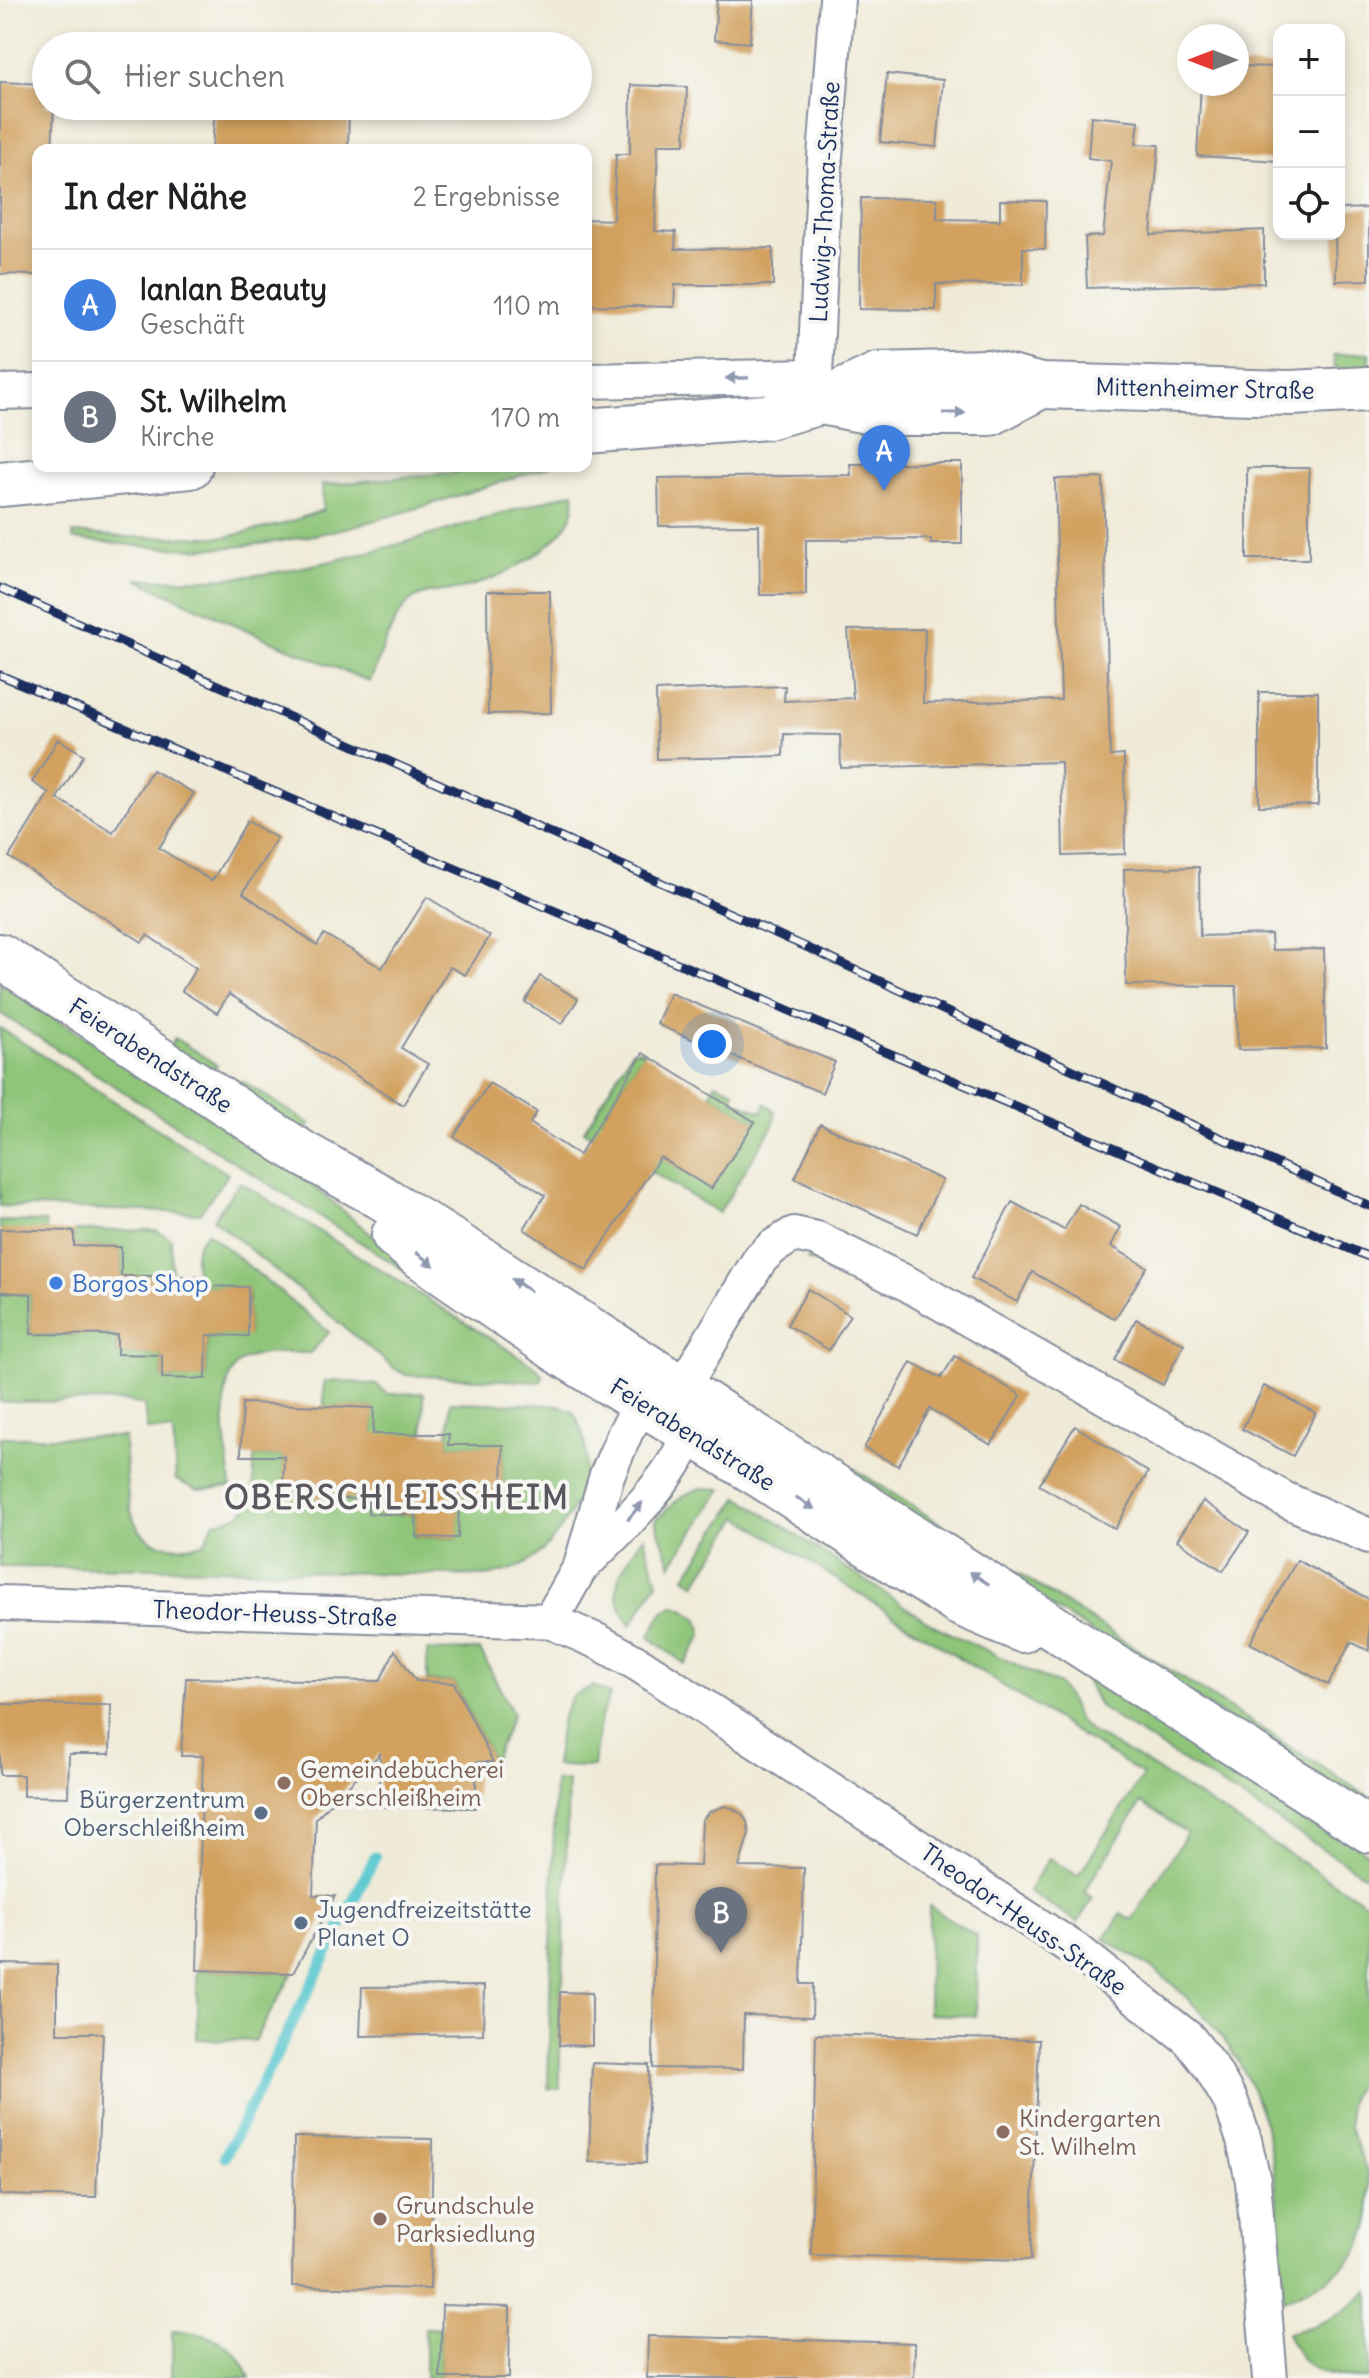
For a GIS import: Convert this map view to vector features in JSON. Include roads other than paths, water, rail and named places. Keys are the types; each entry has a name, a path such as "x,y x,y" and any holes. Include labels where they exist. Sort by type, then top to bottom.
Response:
{"main road":[{"name":"Mittenheimer Straße","path":"592,431 767,417 818,389 876,413 991,413 1041,386 1291,393 1369,389"},
{"path":"0,484 127,472"},
{"name":"Feierabendstraße","path":"0,956 302,1153 381,1197 663,1395 1027,1608 1114,1668 1369,1830"},
{"name":"Feierabendstraße","path":"663,1395 689,1431 959,1603 1114,1668"}],"street":[{"name":"Ludwig-Thoma-Straße","path":"818,389 825,157 837,0"},
{"name":"Mittenheimer Straße","path":"592,381 818,389"},
{"path":"0,392 32,391"},
{"name":"Feierabendstraße","path":"663,1395 760,1259 794,1234 817,1239 908,1284 1284,1499 1369,1536"},
{"path":"550,1621 581,1566 607,1475 626,1431 663,1395"},
{"path":"581,1566 616,1534 673,1466 689,1431"},
{"name":"Theodor-Heuss-Straße","path":"0,1603 550,1621 599,1642 640,1665 1080,1953 1189,2039 1212,2069 1231,2102 1244,2140 1253,2181 1270,2378"}],"waterway":[{"path":"274,2060 375,1857"},
{"path":"225,2156 273,2061"}],"railway":[{"path":"0,588 806,947 1369,1206"},
{"path":"0,675 1369,1257"}],"place":[{"name":"lanlan Beauty","path":"884,491"},
{"name":"Borgos Shop","path":"56,1283"},
{"name":"Gemeindebücherei Oberschleißheim","path":"284,1783"},
{"name":"Bürgerzentrum Oberschleißheim","path":"261,1813"},
{"name":"Jugendfreizeitstätte Planet O","path":"301,1923"},
{"name":"St. Wilhelm","path":"721,1953"},
{"name":"Kindergarten St. Wilhelm","path":"1003,2132"},
{"name":"Grundschule Parksiedlung","path":"380,2219"}],"district":[{"name":"OBERSCHLEISSHEIM","path":"397,1497"}]}
